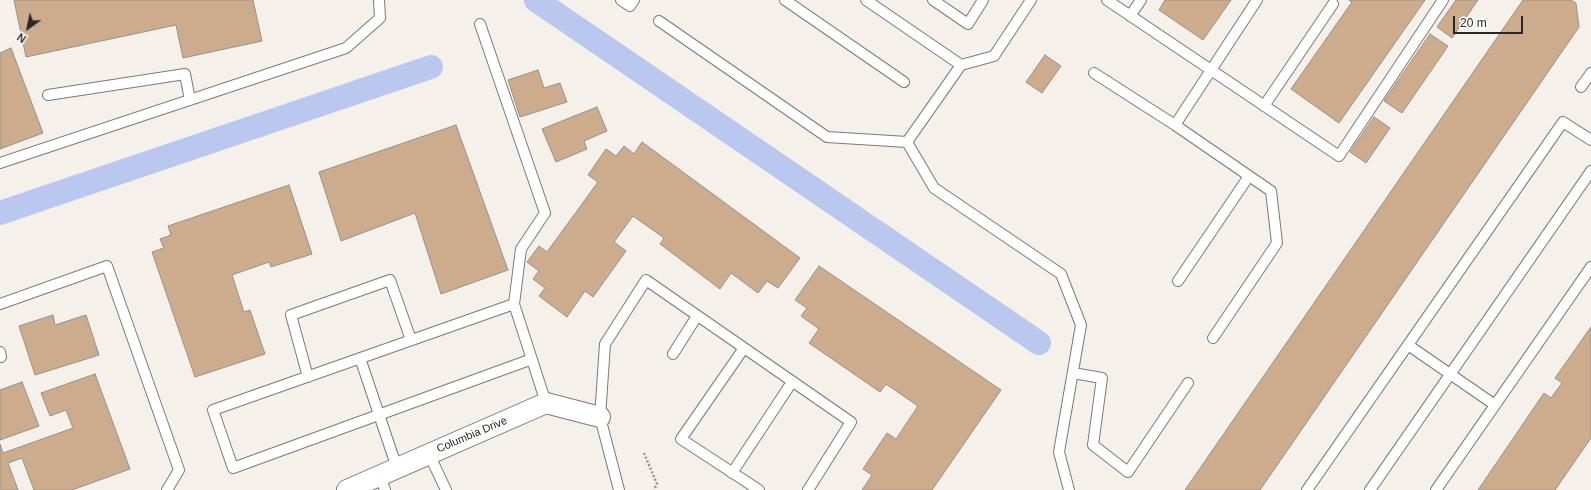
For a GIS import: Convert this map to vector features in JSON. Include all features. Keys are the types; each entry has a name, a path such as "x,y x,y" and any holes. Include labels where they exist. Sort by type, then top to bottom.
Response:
{"street":[{"path":"546,403 600,416"},
{"name":"Columbia Drive","path":"347,490 387,478 429,454 546,403"}],"lane":[{"path":"0,163 346,48 380,18 379,0"},
{"path":"621,0 630,6 634,0"},
{"path":"785,0 904,82"},
{"path":"866,0 961,65"},
{"path":"933,0 968,24 983,0"},
{"path":"907,142 961,65 994,56 1031,0"},
{"path":"1107,0 1339,156 1443,0"},
{"path":"1130,16 1141,0"},
{"path":"1175,125 1257,0"},
{"path":"1264,106 1333,4"},
{"path":"659,21 827,137 907,142"},
{"path":"480,24 545,213 521,249 514,304 546,403"},
{"path":"1094,72 1175,125 1271,191 1277,243 1213,338"},
{"path":"1581,87 1591,73"},
{"path":"48,95 185,74 190,100"},
{"path":"1307,490 1563,122 1591,140"},
{"path":"907,142 934,188 1061,274 1081,325 1059,452 1069,490"},
{"path":"1370,490 1591,171"},
{"path":"1178,281 1249,176"},
{"path":"0,304 107,266 179,470 167,490"},
{"path":"1436,490 1591,267"},
{"path":"308,377 291,315 390,280 411,340"},
{"path":"619,490 600,416 605,344 646,280 850,422 808,490"},
{"path":"514,304 213,410 233,468 532,360"},
{"path":"673,354 697,316"},
{"path":"1408,345 1495,405"},
{"path":"744,348 681,440 759,490"},
{"path":"0,352 0,357"},
{"path":"360,358 378,415 387,478"},
{"path":"1073,373 1102,378 1093,445 1128,472 1188,383"},
{"path":"732,473 792,382"},
{"path":"429,454 446,490"}],"path":[{"path":"644,453 657,484 654,490"}],"building":[{"path":"14,0 253,0 262,41 183,58 176,25 26,57"},
{"path":"1165,0 1231,0 1203,40 1159,10"},
{"path":"1349,0 1425,0 1339,123 1291,89 1352,2"},
{"path":"1456,0 1478,0 1452,38 1437,27"},
{"path":"1523,0 1571,0 1576,3 1579,27 1260,490 1185,490"},
{"path":"1430,34 1448,46 1402,113 1384,101"},
{"path":"11,48 43,133 0,149 0,53"},
{"path":"1045,55 1061,66 1042,93 1026,82"},
{"path":"538,70 544,88 560,83 567,102 520,117 508,80"},
{"path":"597,107 607,131 584,141 587,149 556,162 542,129"},
{"path":"1374,117 1390,128 1366,163 1350,152"},
{"path":"456,125 508,270 441,294 415,213 341,241 319,172"},
{"path":"642,142 800,258 778,288 767,281 758,293 731,273 720,289 660,244 664,238 633,216 614,242 626,251 593,297 585,291 567,317 539,296 545,288 533,279 539,271 527,262 539,246 547,252 598,182 588,175 606,149 616,156 624,146 634,154"},
{"path":"289,185 312,254 271,267 269,262 232,275 244,312 250,310 265,354 195,377 152,252 164,248 160,239 171,235 168,226"},
{"path":"819,266 1001,390 932,490 862,490 872,475 863,469 887,433 896,439 918,406 886,384 880,392 809,343 819,329 801,316 807,308 795,300"},
{"path":"53,315 55,325 86,315 99,355 35,375 19,326"},
{"path":"1591,327 1591,438 1555,490 1478,490 1544,393 1551,398 1562,383 1555,378"},
{"path":"95,374 130,469 72,490 34,490 22,458 8,463 18,490 0,490 0,444 3,453 73,428 66,410 50,416 41,393"},
{"path":"22,382 39,426 0,440 0,390"}],"waterway":[{"path":"536,0 1039,343"},
{"path":"0,213 431,67"}]}
